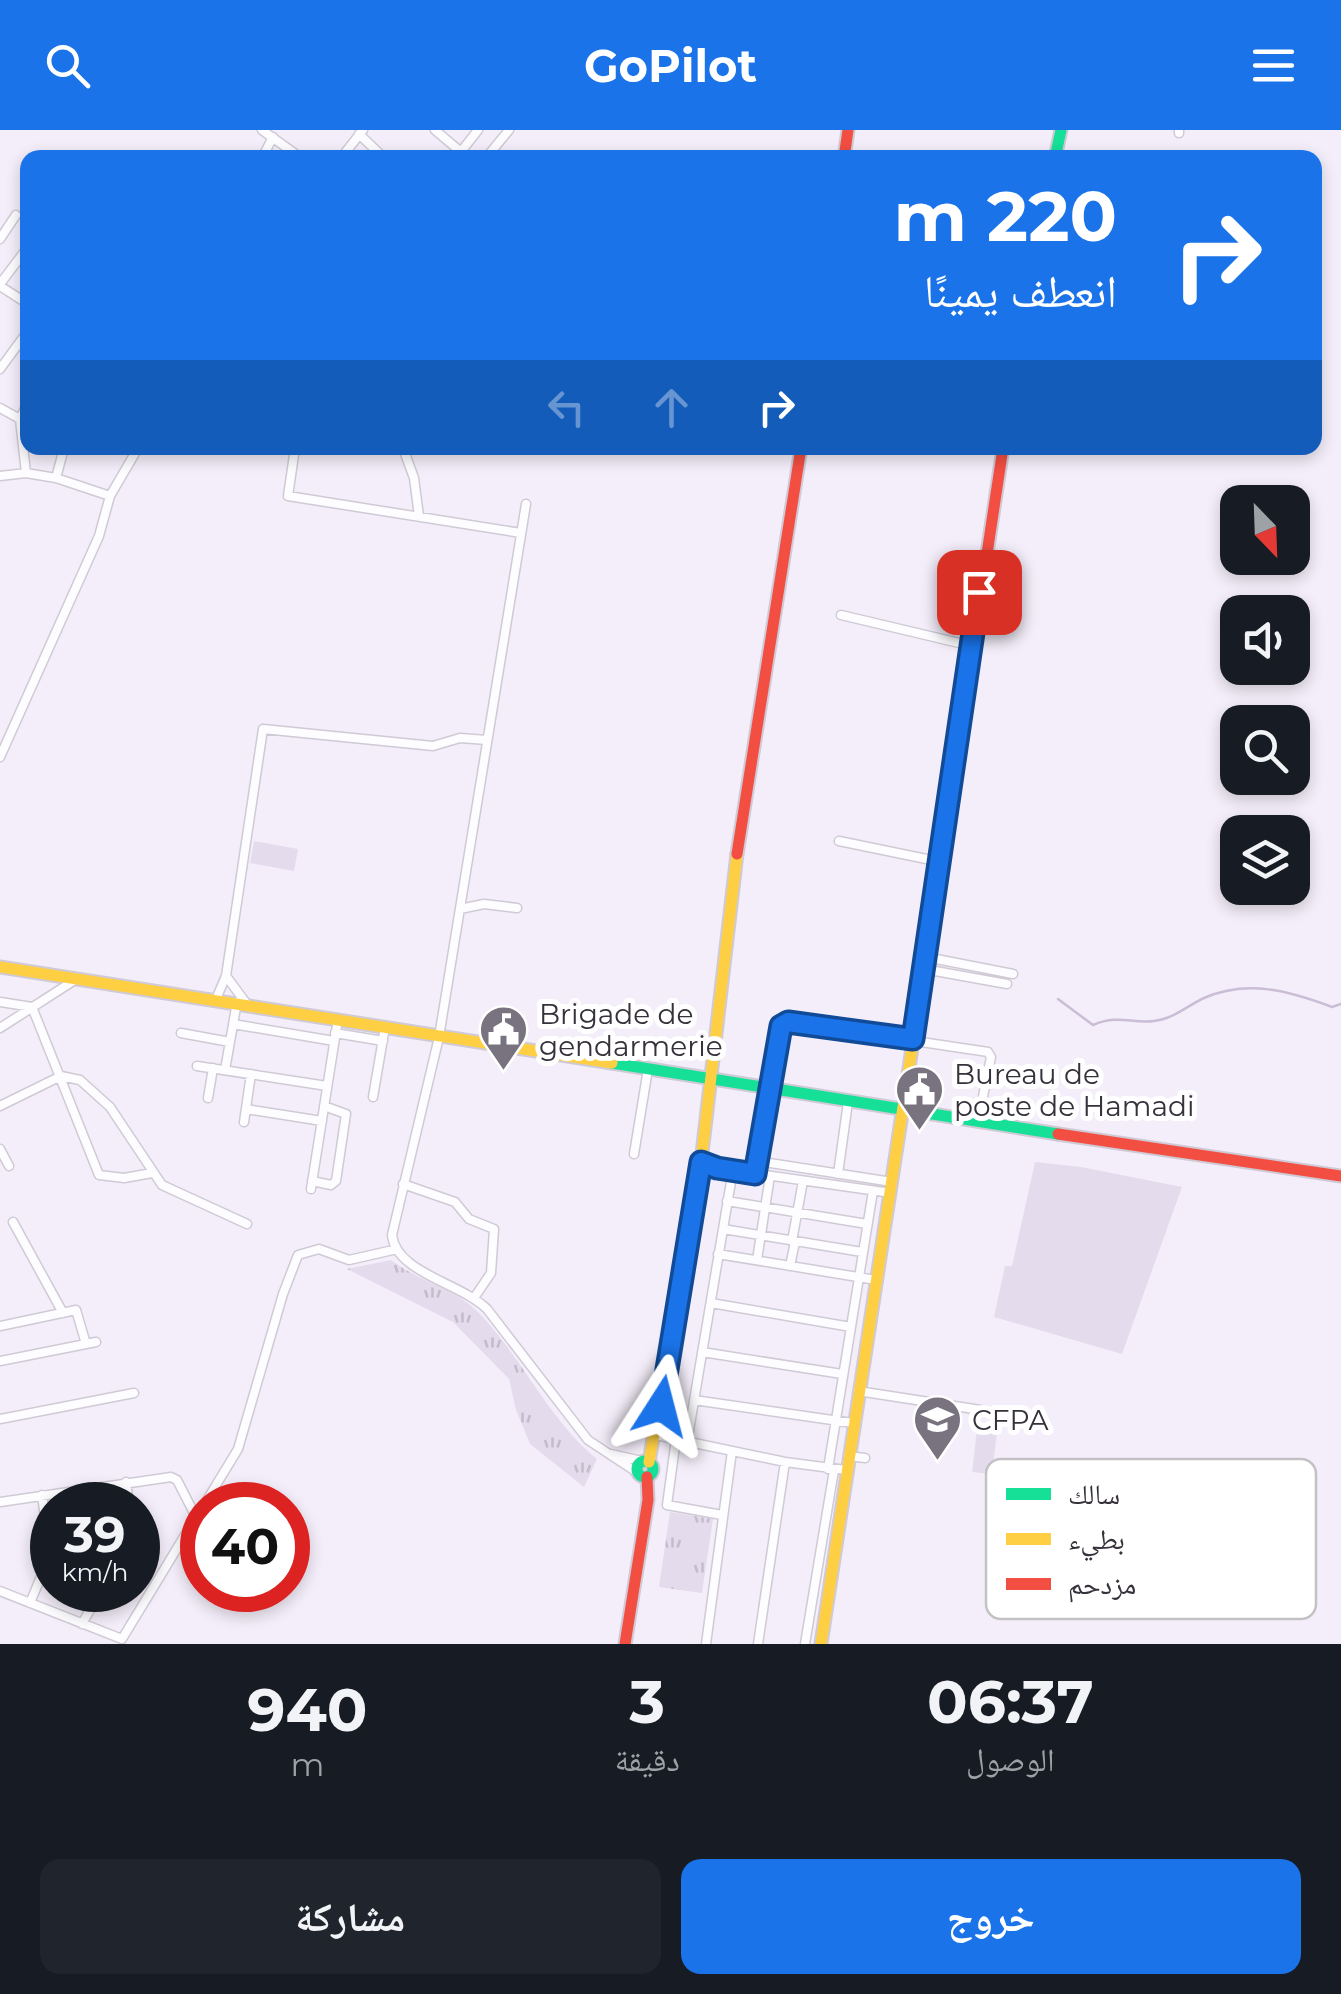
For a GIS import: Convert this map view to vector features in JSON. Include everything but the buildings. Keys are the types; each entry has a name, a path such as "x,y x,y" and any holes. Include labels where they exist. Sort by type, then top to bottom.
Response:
{"main road":[{"path":"625,1644 648,1500 644,1468 656,1435 701,1162 729,908 800,455"},
{"path":"821,1644 836,1470 848,1456 1003,455"},
{"path":"0,967 242,1002 336,1031 385,1027 902,1111 1341,1176"}],"street":[{"path":"262,130 290,150"},
{"path":"434,130 453,150"},
{"path":"462,150 478,130"},
{"path":"493,150 509,130"},
{"path":"266,150 273,137"},
{"path":"0,240 16,215"},
{"path":"0,285 20,259"},
{"path":"0,369 20,343"},
{"path":"0,408 20,419"},
{"path":"24,455 26,473"},
{"path":"56,478 62,455"},
{"path":"0,757 99,536 110,496 134,455"},
{"path":"294,455 288,496 521,532"},
{"path":"406,455 414,478 419,516"},
{"path":"0,476 26,473 56,478 110,496"},
{"path":"526,504 440,1037 403,1184 392,1235 393,1250 404,1261 474,1298 492,1314 588,1440 602,1452 644,1468"},
{"path":"841,615 972,646"},
{"path":"216,999 226,976 264,730 433,746 460,738 487,740"},
{"path":"839,842 942,862"},
{"path":"460,909 484,904 517,908"},
{"path":"925,963 1014,974"},
{"path":"925,963 1007,984"},
{"path":"224,1070 233,1024 242,1002 226,976"},
{"path":"0,1028 78,978"},
{"path":"0,1002 32,1007"},
{"path":"32,1007 99,1175 124,1178 152,1173"},
{"path":"755,1174 783,1023 913,1039 990,1054 978,1121"},
{"path":"233,1024 336,1031 383,1041"},
{"path":"373,1097 385,1027"},
{"path":"324,1106 348,1108 336,1182 312,1185 327,1086 336,1031"},
{"path":"181,1033 230,1042"},
{"path":"197,1066 327,1086"},
{"path":"208,1098 213,1068"},
{"path":"634,1154 648,1070"},
{"path":"244,1122 251,1074"},
{"path":"0,1106 61,1076 80,1080 100,1097 162,1185 247,1224"},
{"path":"838,1174 848,1102"},
{"path":"246,1109 322,1121"},
{"path":"0,1149 9,1166"},
{"path":"756,1161 838,1174 891,1188"},
{"path":"701,1162 873,1191 891,1188"},
{"path":"687,1442 732,1170"},
{"path":"757,1260 770,1176"},
{"path":"790,1266 803,1180"},
{"path":"403,1184 454,1202 469,1219 494,1230 491,1273 474,1298"},
{"path":"805,1644 836,1470 836,1421 842,1374 873,1191"},
{"path":"727,1201 867,1224"},
{"path":"12,1222 64,1313"},
{"path":"722,1229 862,1252"},
{"path":"218,1482 238,1449 282,1294 298,1255 318,1249 349,1260 393,1250"},
{"path":"718,1254 876,1280"},
{"path":"710,1303 851,1326"},
{"path":"0,1326 79,1312 91,1343 0,1360"},
{"path":"702,1352 842,1374"},
{"path":"858,1391 988,1411"},
{"path":"0,1418 134,1393"},
{"path":"694,1400 853,1423"},
{"path":"656,1435 836,1470"},
{"path":"676,1439 667,1504 722,1516"},
{"path":"706,1644 732,1451"},
{"path":"848,1456 864,1458"},
{"path":"758,1644 786,1462"},
{"path":"126,1482 175,1478 180,1488"},
{"path":"0,1502 30,1497"},
{"path":"52,1612 123,1638 180,1544"},
{"path":"0,1591 30,1603"},
{"path":"82,1624 89,1612"}],"green space":[{"path":"254,841 298,849 294,871 250,863"},
{"path":"1035,1162 1182,1187 1122,1354 994,1317 1005,1266 1012,1266"},
{"path":"391,1260 468,1304 494,1330 564,1425 597,1459 584,1487 530,1444 509,1379 453,1322 347,1269"},
{"path":"977,1430 997,1432 994,1459 986,1459 986,1473 972,1472"},
{"path":"670,1512 713,1519 702,1593 659,1587"}],"waterway":[{"path":"1058,999 1093,1025 1110,1020 1161,1020 1204,998 1237,989 1268,989 1332,1007 1341,1004"}],"traffic: fast":[{"path":"1057,150 1061,130"},
{"path":"612,1063 1058,1134"},
{"path":"645,1461 653,1469 645,1477 637,1469 645,1461"}],"traffic: slow":[{"path":"649,1462 701,1162 737,854"},
{"path":"821,1644 925,963"},
{"path":"0,967 612,1063"}],"traffic: jam":[{"path":"845,150 848,130"},
{"path":"737,854 800,455"},
{"path":"925,963 1002,455"},
{"path":"1058,1134 1341,1176"},
{"path":"625,1644 648,1500 647,1477"}],"place":[{"name":"Brigade de gendarmerie","path":"504,1072"},
{"name":"Bureau de poste de Hamadi","path":"919,1132"},
{"name":"CFPA","path":"937,1462"}],"route":[{"path":"661,1406 701,1162 755,1174 783,1023 913,1039 979,592"}]}
